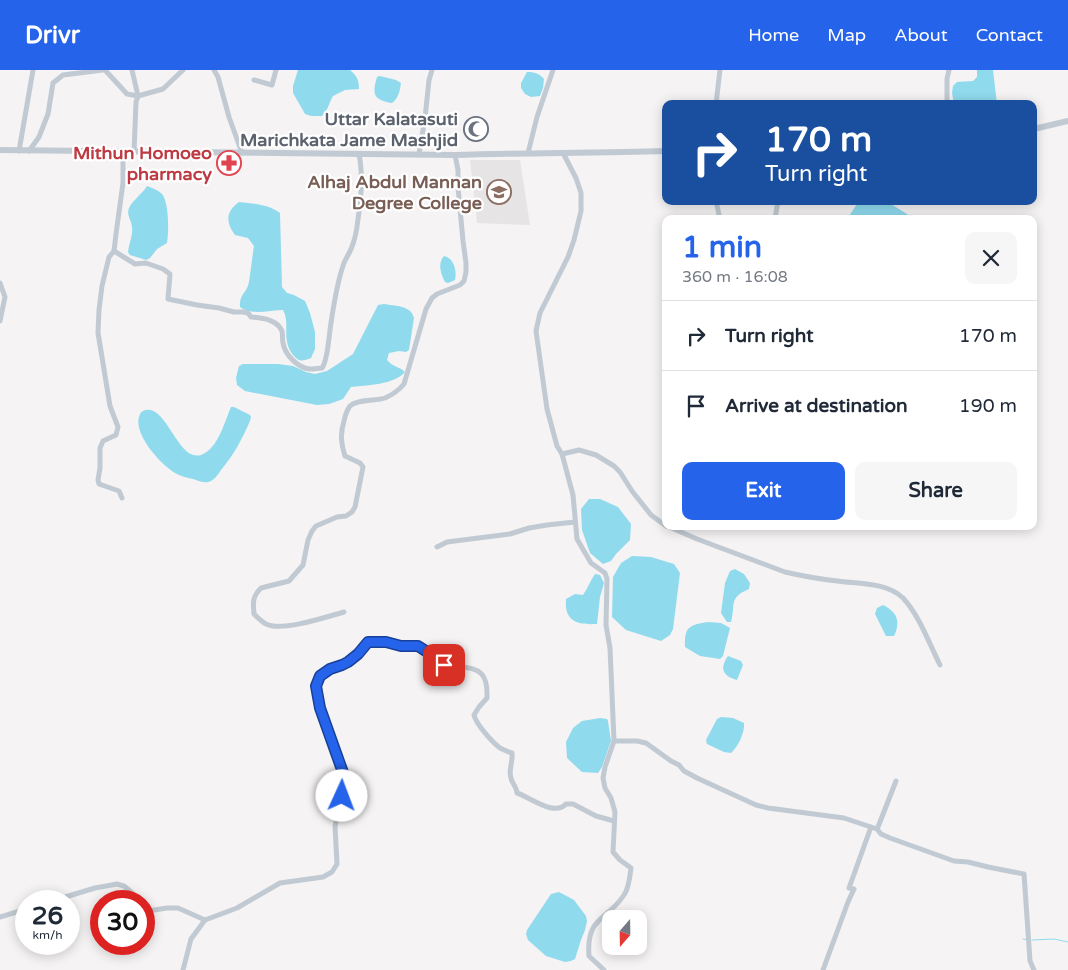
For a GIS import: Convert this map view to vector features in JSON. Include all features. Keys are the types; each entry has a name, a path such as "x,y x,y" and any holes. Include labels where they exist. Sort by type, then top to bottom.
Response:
{"street":[{"path":"19,151 33,70"},
{"path":"29,151 39,137 48,114 53,83 63,75 104,70 127,94 138,96 163,89 184,70"},
{"path":"132,70 138,96 136,102 134,152"},
{"path":"214,70 218,77 229,117 242,153"},
{"path":"254,80 272,85 276,70"},
{"path":"418,154 432,70"},
{"path":"528,153 537,117 553,70"},
{"path":"716,100 720,70"},
{"path":"947,100 949,70"},
{"path":"1037,128 1068,121"},
{"path":"0,150 455,155 662,151"},
{"path":"122,498 119,492 99,484 98,480 100,448 103,441 116,435 118,427 110,406 98,333 102,286 109,257 114,251 123,184 123,152"},
{"path":"114,251 135,264 146,263 163,269 170,274 168,299 234,312 244,312 248,313 251,318 273,321 282,331 283,343 293,361 310,369 322,368 326,361 339,280 356,235 360,195 361,164 359,154"},
{"path":"562,154 576,178 581,193 581,211 574,240 540,313 536,332 544,397 573,495 577,539 590,563 604,574 607,579 606,626 610,648 614,741 603,778 615,812 613,852 620,860 632,868 626,893 613,908 598,920 591,930 589,956 604,970"},
{"path":"344,612 290,626 269,625 265,624 254,614 252,601 261,588 289,581 293,577 303,565 308,540 316,526 337,517 346,516 356,507 363,467 360,463 345,456 340,437 350,406 355,403 385,398 400,389 404,384 426,309 432,298 437,294 460,285 464,281 466,263 455,155"},
{"path":"0,283 5,297 0,321"},
{"path":"562,454 579,450 596,456 614,466 651,515 662,523"},
{"path":"437,547 447,542 510,534 529,528 575,522"},
{"path":"676,530 785,572 815,578 872,585 895,592 902,597 916,617 940,665"},
{"path":"183,970 191,939 205,920 237,908 280,883 322,877 332,872 337,864 335,826 346,781 320,708 316,686 320,676 330,669 348,662 368,642 418,646 444,665 475,668 484,678 487,698 474,715 475,720 499,747 512,753 510,776 517,793 546,807 563,808 566,804 573,804 596,816 614,821"},
{"path":"614,741 646,743 670,761 679,765 684,771 768,808 844,818 878,829 881,834 890,838 954,861 968,862 1024,874 1030,961 1034,970"},
{"path":"878,829 896,781"},
{"path":"823,970 854,889 849,888 871,827"},
{"path":"80,893 117,884 129,890"},
{"path":"155,910 178,908 205,920"},
{"path":"0,917 15,912"}],"shaded area":[{"name":"Alhaj Abdul Mannan Degree College","path":"470,160 520,160 530,225 477,223"}],"water":[{"path":"298,70 350,70 357,78 359,89 345,90 333,96 322,116 311,116 305,114 293,93"},
{"path":"977,70 993,70 997,100 953,100 953,86 957,82 973,81 977,77"},
{"path":"527,72 536,73 544,79 540,96 531,97 525,94 521,88 521,83"},
{"path":"380,76 401,83 396,99 392,103 381,100 376,95 375,83 377,77"},
{"path":"147,186 162,194 166,203 168,225 167,243 157,249 146,260 130,255 128,252 132,225 128,213 131,205"},
{"path":"239,202 266,206 280,213 282,287 287,293 305,301 310,313 315,332 315,349 311,358 299,360 290,350 286,338 286,321 283,310 255,312 244,310 240,307 242,296 249,282 254,246 248,238 235,235 230,226 229,214"},
{"path":"856,205 892,205 909,215 850,215"},
{"path":"444,256 450,259 456,273 455,280 448,283 445,282 440,269"},
{"path":"384,304 406,308 414,318 409,350 406,352 389,353 387,360 405,372 394,380 380,384 351,387 343,399 329,404 317,405 245,391 237,385 236,378 239,366 243,364 293,366 315,374 327,371 353,354 378,305"},
{"path":"231,407 250,415 250,421 241,441 230,458 209,482 184,477 162,463 148,447 138,421 140,413 143,411 154,411 162,418 184,448 192,454 201,455 211,448 217,439"},
{"path":"589,499 600,499 618,507 631,524 630,540 611,561 603,564 590,553 582,530 581,509"},
{"path":"632,556 651,557 674,564 680,573 673,629 670,635 661,641 626,630 612,617 613,577 621,563"},
{"path":"735,569 744,574 750,583 749,589 742,592 735,599 731,622 727,622 721,613 725,583 730,571"},
{"path":"595,574 600,575 604,583 600,597 597,624 578,623 567,613 566,599 575,594 583,595"},
{"path":"883,605 892,611 896,618 897,626 894,636 886,636 875,614 877,608"},
{"path":"708,622 721,623 730,628 723,656 720,659 700,656 685,647 689,628 696,624"},
{"path":"728,656 741,661 743,665 737,680 728,676 724,671 723,668"},
{"path":"721,717 733,718 744,723 740,739 731,753 724,752 707,744 706,740 717,719"},
{"path":"600,718 607,719 608,721 611,741 598,773 582,772 567,758 566,742 573,728 582,721"},
{"path":"559,892 574,900 586,916 587,921 575,959 565,962 546,956 528,940 526,934 551,894"}],"waterway":[{"path":"1023,939 1028,940"},
{"path":"1032,940 1054,939 1068,942"}],"place":[{"name":"Uttar Kalatasuti Marichkata Jame Mashjid","path":"476,129"},
{"name":"Mithun Homoeo pharmacy","path":"229,163"},
{"name":"Alhaj Abdul Mannan Degree College","path":"499,192"}],"route":[{"path":"342,796 346,781 320,708 316,686 320,676 330,669 348,662 364,649 368,642 418,646 444,665"}]}
